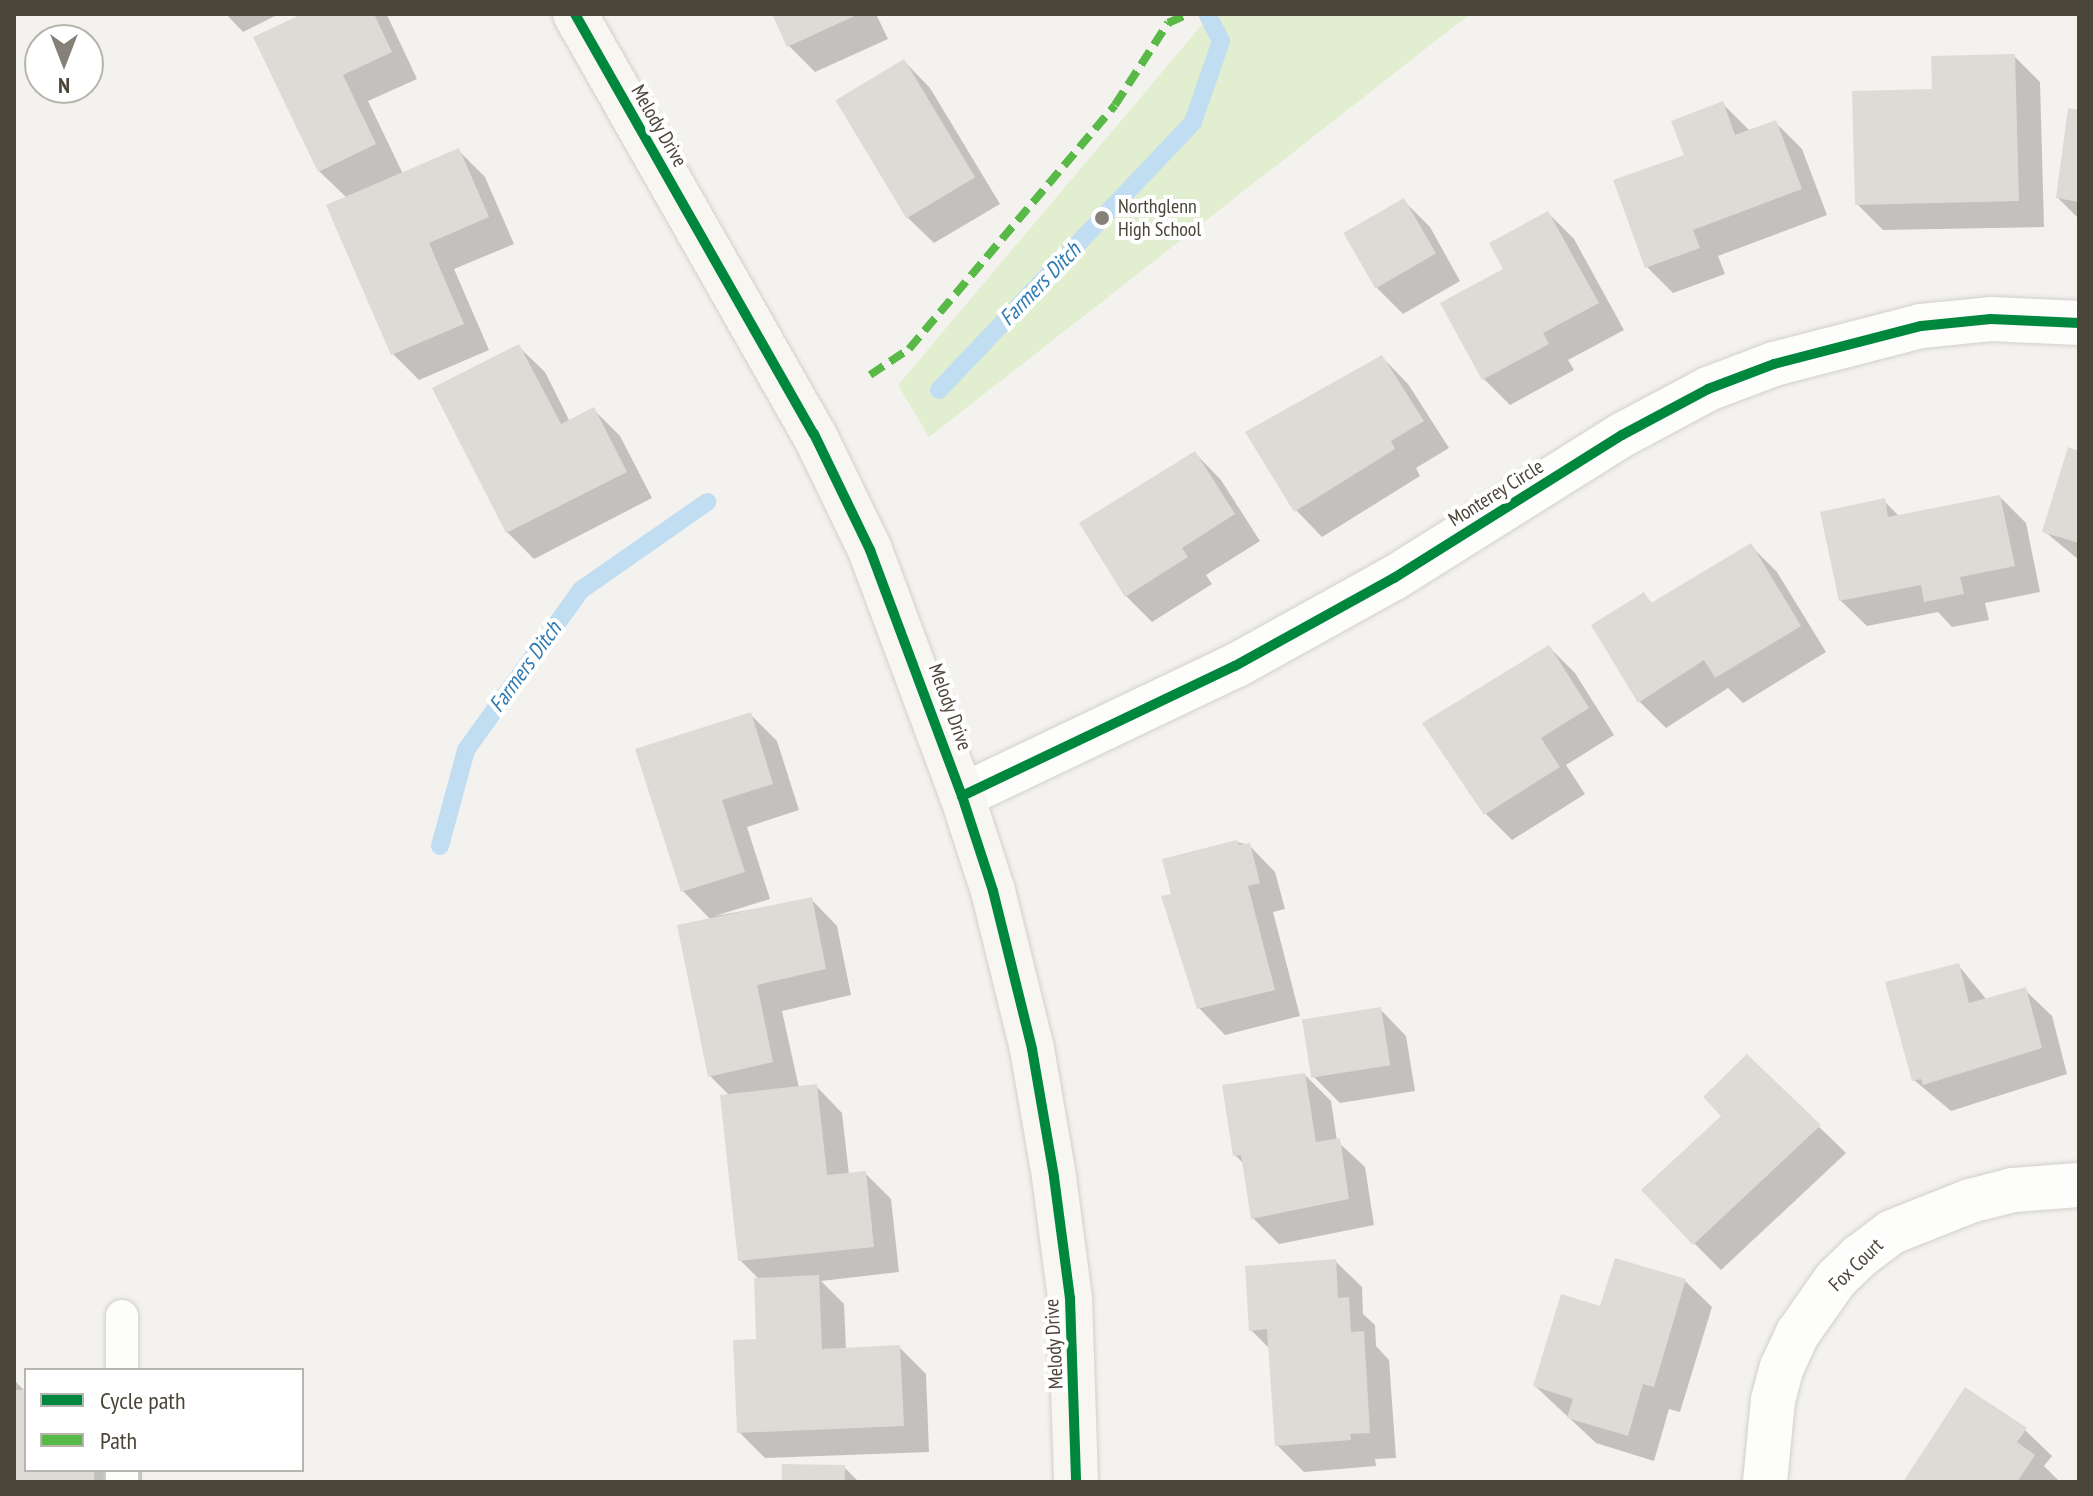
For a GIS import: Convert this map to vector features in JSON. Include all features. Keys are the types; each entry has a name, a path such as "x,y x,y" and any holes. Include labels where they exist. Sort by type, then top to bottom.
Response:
{"street":[{"name":"Melody Drive","path":"575,14 814,434 870,550 962,796 993,891 1032,1049 1054,1177 1070,1298 1076,1482"},
{"name":"Monterey Circle","path":"962,796 1235,666 1394,578 1622,435 1708,389 1774,364 1921,326 1991,319 2079,323"},
{"name":"Fox Court","path":"1765,1482 1773,1400 1782,1367 1798,1333 1836,1279 1860,1256 1892,1232 1970,1201 2013,1190 2079,1185"}],"lane":[{"path":"122,1316 122,1368"}],"green space":[{"name":"Northglenn High School","path":"1225,14 1470,14 929,437 898,385 1201,26"}],"building":[{"path":"302,14 374,14 392,52 343,75 376,144 318,172 253,37"},
{"path":"772,14 859,14 787,47"},
{"path":"2015,54 2019,201 1855,205 1852,91 1932,89 1931,56"},
{"path":"904,59 975,177 907,218 835,100"},
{"path":"1723,101 1735,135 1776,120 1802,189 1693,230 1700,248 1645,268 1613,180 1684,155 1671,121"},
{"path":"2068,108 2079,110 2079,202 2056,198"},
{"path":"459,148 489,217 429,243 464,324 391,355 326,205"},
{"path":"1404,198 1436,253 1375,288 1343,233"},
{"path":"1548,211 1599,303 1543,333 1549,344 1482,380 1440,303 1503,269 1489,243"},
{"path":"519,344 561,424 594,407 627,472 506,533 432,388"},
{"path":"1382,355 1424,421 1391,441 1395,449 1294,512 1245,432"},
{"path":"2068,447 2079,451 2079,543 2042,532"},
{"path":"1195,451 1235,514 1182,548 1188,557 1125,597 1079,523"},
{"path":"2000,495 2015,566 1960,577 1964,594 1924,602 1921,585 1839,601 1820,512 1885,498 1888,517"},
{"path":"1751,543 1801,626 1715,678 1704,660 1638,703 1591,625 1644,592 1651,603"},
{"path":"1549,645 1589,708 1541,738 1560,767 1484,815 1422,723"},
{"path":"751,712 773,784 722,800 745,872 681,892 635,749"},
{"path":"1237,840 1239,845 1250,843 1260,883 1248,886 1275,990 1197,1009 1161,896 1171,894 1162,859"},
{"path":"812,897 826,969 757,985 773,1062 708,1077 677,925"},
{"path":"1959,963 1969,1003 2026,987 2042,1048 1923,1085 1921,1079 1912,1081 1885,982"},
{"path":"1381,1007 1390,1065 1311,1078 1302,1020"},
{"path":"1747,1054 1821,1125 1693,1245 1641,1190 1721,1116 1703,1097"},
{"path":"1305,1073 1316,1142 1340,1138 1349,1199 1251,1219 1241,1155 1233,1156 1222,1085"},
{"path":"817,1084 827,1175 866,1171 874,1247 738,1261 720,1095"},
{"path":"1615,1258 1686,1279 1654,1387 1643,1384 1628,1436 1567,1418 1573,1399 1533,1386 1561,1294 1600,1306"},
{"path":"1336,1259 1338,1298 1349,1297 1351,1332 1364,1331 1370,1433 1350,1434 1351,1440 1275,1446 1267,1329 1249,1331 1245,1266"},
{"path":"819,1275 822,1349 900,1345 904,1426 737,1433 733,1340 756,1339 754,1278"},
{"path":"1965,1387 2027,1428 2017,1442 2035,1455 2017,1482 1903,1482"},
{"path":"14,1390 24,1390 24,1472 94,1472 94,1482 14,1482"},
{"path":"782,1464 845,1465 845,1482 782,1482"}],"waterway":[{"name":"Farmers Ditch","path":"939,390 1193,122 1221,41 1207,14"},
{"name":"Farmers Ditch","path":"440,846 466,750 581,590 707,502"}],"marked path":[{"path":"1168,23 1188,14"},
{"path":"870,375 909,349 1115,105 1168,23"}],"cycle path":[{"path":"575,14 814,434 870,550 962,796 993,891 1032,1049 1054,1177 1070,1298 1076,1482"},
{"path":"962,796 1235,666 1394,578 1622,435 1708,389 1774,364 1921,326 1991,319 2079,323"}],"place":[{"name":"Northglenn High School","path":"1102,218"}]}
